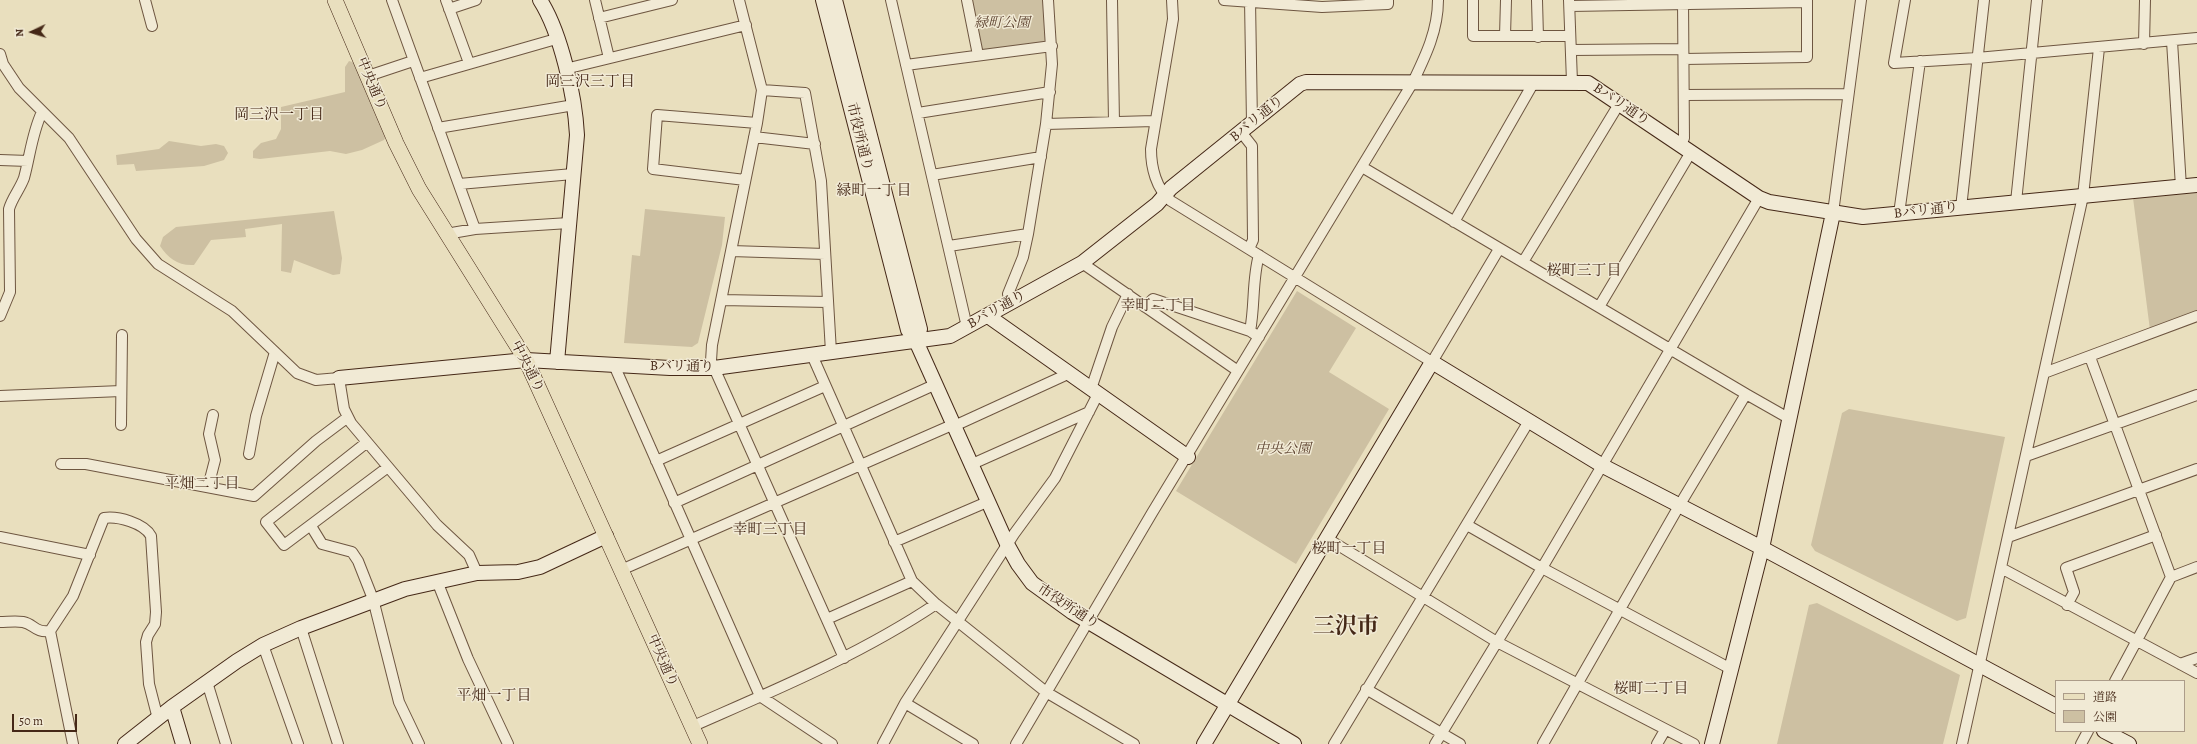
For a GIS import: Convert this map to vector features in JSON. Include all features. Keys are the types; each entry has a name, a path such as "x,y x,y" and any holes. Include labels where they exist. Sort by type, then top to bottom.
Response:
{"main road":[{"name":"中央通り","path":"335,0 396,143 419,189 526,360 700,744"}],"street":[{"path":"145,0 152,26"},
{"path":"392,0 475,229"},
{"path":"469,63 447,4 476,0"},
{"path":"540,0 549,17 565,69 574,105 577,135 557,362"},
{"path":"595,0 609,58"},
{"path":"599,18 669,0"},
{"path":"739,0 762,90 746,180 712,345 711,361 844,658"},
{"name":"市役所通り","path":"824,0 908,330 916,341 952,426 1008,546 1018,564 1032,583 1048,596 1294,744"},
{"name":"市役所通り","path":"835,0 920,328 916,341"},
{"path":"890,0 918,113 967,327"},
{"path":"967,0 978,55"},
{"path":"1010,303 1008,294 1023,257 1028,234 1046,124 1050,92 1052,46 1048,0"},
{"path":"1112,0 1114,122"},
{"path":"1172,0 1173,19 1154,121 1151,162 1165,196 1432,362 1603,466 1762,548 2055,705"},
{"path":"1224,0 1322,7 1388,4 1388,0"},
{"path":"1016,744 1238,371 1255,334 1296,277 1413,82 1430,47 1436,25 1438,0"},
{"path":"1473,0 1473,36 1570,36"},
{"path":"1505,36 1506,0"},
{"path":"1536,0 1538,37"},
{"path":"1712,744 1762,548 1833,213 1847,94 1861,0"},
{"path":"1905,0 1894,63 2099,48 2197,38"},
{"path":"1961,208 1984,0"},
{"path":"2016,202 2037,0"},
{"path":"2144,44 2145,0"},
{"path":"1249,249 1253,240 1252,146 1247,127 1250,1"},
{"path":"1571,50 1807,57 1807,1 1570,3 1570,36 1572,82"},
{"path":"1599,307 1686,148 1684,138 1683,2"},
{"path":"565,69 746,25"},
{"path":"420,78 556,39"},
{"path":"2172,41 2182,187"},
{"path":"906,65 1052,46"},
{"path":"1962,744 2083,196 2099,48"},
{"path":"0,54 15,83 27,98 61,128 69,138 136,239 158,264 232,312 297,373 316,380 339,378 340,394 348,417 366,443 437,525 469,555 478,573"},
{"path":"368,76 413,61"},
{"path":"1899,214 1920,61"},
{"name":"Bバリ通り","path":"339,378 526,360 614,365 714,368 950,336 1082,263 1300,84 1306,82 1588,83 1759,198 1833,213 1863,217 2197,185"},
{"path":"1454,222 1534,82"},
{"path":"762,90 805,93 821,181 831,352"},
{"path":"918,113 1050,92"},
{"path":"1684,95 1847,94"},
{"path":"1523,262 1619,104"},
{"path":"438,128 574,105"},
{"path":"0,316 10,292 5,248 9,209 12,198 23,181 35,126 42,112"},
{"path":"746,180 653,169 657,115 757,123"},
{"path":"1046,124 1154,121"},
{"path":"754,137 815,144"},
{"path":"932,175 1041,157"},
{"path":"0,160 28,161"},
{"path":"1362,167 1790,419"},
{"path":"459,184 573,174"},
{"path":"1435,744 1603,466 1759,198"},
{"path":"446,234 475,229 569,223"},
{"path":"949,246 1028,234"},
{"path":"1204,744 1328,539 1499,249"},
{"path":"731,251 825,254"},
{"path":"1255,334 1255,267 1259,255"},
{"path":"1082,263 1238,371"},
{"path":"883,744 905,704 958,622 1055,478 1089,412 1112,327 1128,294"},
{"path":"721,300 828,302"},
{"path":"1145,307 1154,300 1255,334"},
{"path":"988,316 1188,456"},
{"path":"2044,373 2197,316"},
{"path":"121,425 122,335"},
{"path":"249,454 256,416 275,352"},
{"path":"812,355 912,582 936,604 1046,692 1134,744"},
{"path":"2090,357 2171,577"},
{"path":"614,365 760,696 832,744"},
{"path":"621,570 1070,373"},
{"path":"656,461 825,386"},
{"path":"674,503 934,386"},
{"path":"0,396 121,391"},
{"path":"1543,744 1679,506 1746,394"},
{"path":"2026,456 2197,395"},
{"path":"970,465 1089,412"},
{"path":"208,487 215,460 209,434 213,415"},
{"path":"61,464 86,464 254,496 316,441 348,417"},
{"path":"1334,744 1529,421"},
{"path":"366,443 266,522 284,545 388,468"},
{"path":"2008,537 2197,469"},
{"path":"894,542 987,502"},
{"path":"73,744 50,632 73,596 104,518 112,517 130,522 148,531 151,536 156,612 155,624 148,635 146,642 149,684 158,719"},
{"path":"1467,525 1542,568 1730,669"},
{"path":"311,526 322,544 352,552 358,561 373,599 399,702 419,744"},
{"path":"2067,605 2074,592 2066,568 2156,535"},
{"path":"125,744 172,707 263,645 301,628 352,610 373,599 437,581 478,573 518,572 540,567 606,536"},
{"path":"0,537 90,555"},
{"path":"1328,539 1422,598 1497,642 1694,744"},
{"path":"2116,680 2171,577 2197,567"},
{"path":"2001,568 2067,605 2197,673"},
{"path":"437,581 468,659 508,744"},
{"path":"827,620 912,582"},
{"path":"691,727 844,658 894,632 936,604"},
{"path":"0,622 25,622 35,630 50,632"},
{"path":"301,628 338,744"},
{"path":"263,645 298,744"},
{"path":"2180,664 2197,658"},
{"path":"208,682 226,744"},
{"path":"1366,689 1460,744"},
{"path":"905,704 973,744"},
{"path":"172,707 183,744"},
{"path":"1657,744 1665,730"},
{"path":"2081,744 2087,732"},
{"path":"2106,732 2129,744"}],"green space":[{"name":"緑町公園","path":"972,0 1044,0 1047,42 982,51"},
{"path":"349,61 355,63 386,136 384,140 362,150 346,154 330,151 260,159 253,158 253,151 261,143 276,139 281,129 281,107 345,92 345,67"},
{"path":"169,141 201,146 216,144 224,146 228,153 224,160 204,166 136,171 134,164 117,165 116,155 159,149"},
{"path":"2197,193 2197,312 2150,330 2133,198"},
{"path":"645,209 725,217 722,245 698,343 692,347 624,343 632,255 640,256"},
{"path":"334,211 342,258 340,274 333,275 294,260 291,273 281,271 282,224 245,229 246,237 211,240 194,265 178,263 170,258 160,246 163,237 176,227"},
{"name":"中央公園","path":"1297,291 1356,328 1329,372 1389,409 1296,564 1176,491"},
{"path":"1849,409 2005,437 1966,618 1957,621 1815,551 1811,545 1842,413"},
{"path":"1817,603 1960,675 1943,744 1777,744 1809,605"}],"district":[{"name":"岡三沢三丁目","path":"590,82"},
{"name":"岡三沢一丁目","path":"279,115"},
{"name":"緑町一丁目","path":"874,191"},
{"name":"桜町三丁目","path":"1584,271"},
{"name":"幸町二丁目","path":"1158,306"},
{"name":"平畑二丁目","path":"202,484"},
{"name":"幸町三丁目","path":"770,530"},
{"name":"桜町一丁目","path":"1349,549"},
{"name":"三沢市","path":"1346,628"},
{"name":"桜町二丁目","path":"1651,689"},
{"name":"平畑一丁目","path":"494,696"}]}
